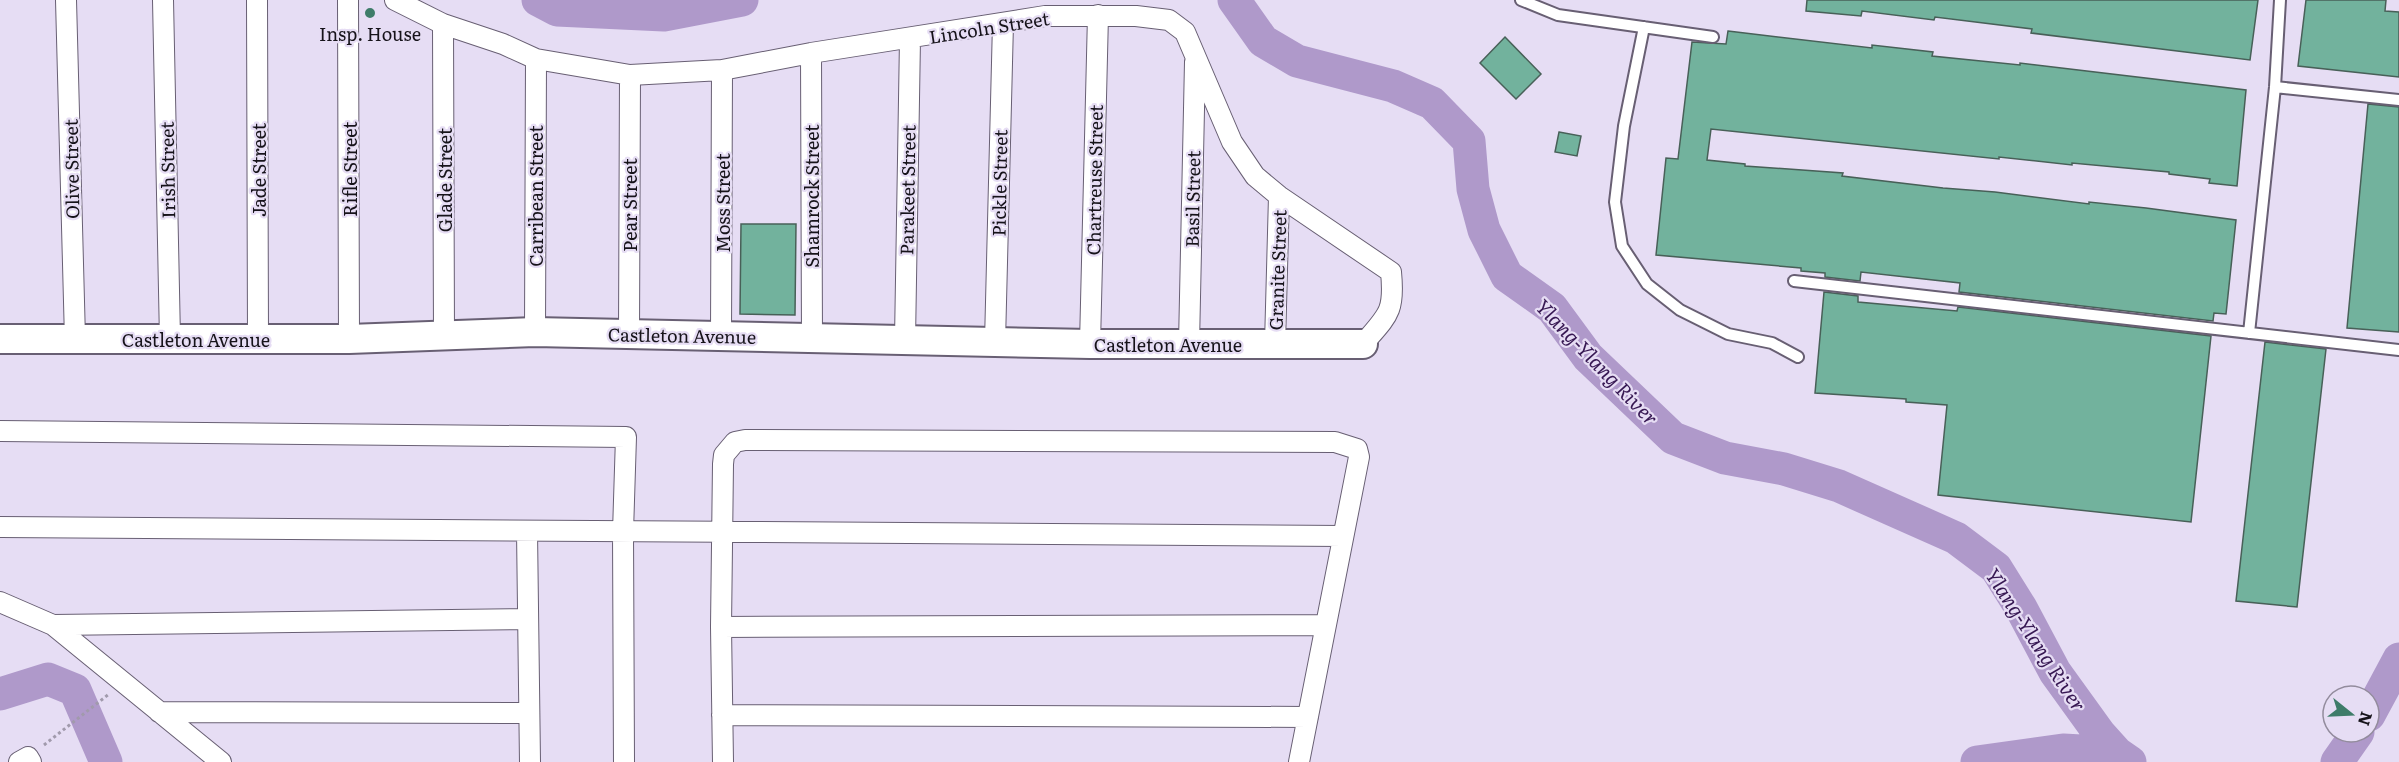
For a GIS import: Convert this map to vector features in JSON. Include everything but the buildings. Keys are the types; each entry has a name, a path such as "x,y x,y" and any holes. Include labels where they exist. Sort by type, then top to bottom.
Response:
{"street":[{"name":"Olive Street","path":"66,0 75,339"},
{"name":"Irish Street","path":"163,0 170,339"},
{"name":"Jade Street","path":"257,0 258,339"},
{"name":"Rifle Street","path":"348,0 349,339"},
{"name":"Lincoln Street","path":"395,0 443,24 502,44 536,59 630,75 722,70 811,53 1045,16 1136,16 1169,20 1185,32 1232,142 1255,176 1279,196 1391,272 1393,292 1389,314 1363,344"},
{"name":"Chartreuse Street","path":"1090,344 1098,15"},
{"name":"Pickle Street","path":"995,342 1003,23"},
{"name":"Glade Street","path":"443,24 444,337"},
{"name":"Parakeet Street","path":"905,340 910,39"},
{"name":"Shamrock Street","path":"811,53 812,338"},
{"name":"Basil Street","path":"1189,344 1195,54"},
{"name":"Carribean Street","path":"535,332 536,59"},
{"name":"Moss Street","path":"721,336 722,70"},
{"name":"Pear Street","path":"629,334 630,75"},
{"name":"Granite Street","path":"1275,344 1279,196"},
{"name":"Castleton Avenue","path":"0,339 349,339 535,332 1090,344 1363,344"},
{"path":"0,431 626,437 622,532 624,762"},
{"path":"723,762 721,627 724,455 735,442 745,440 1335,442 1357,448 1359,457 1299,762"},
{"path":"0,527 1343,536"},
{"path":"526,531 530,762"},
{"path":"0,602 53,625 221,762"},
{"path":"53,625 528,619"},
{"path":"721,627 1326,625"},
{"path":"159,712 529,713"},
{"path":"722,715 1308,717"},
{"path":"19,762 28,758 31,762"}],"lane":[{"path":"1521,0 1558,15 1713,36"},
{"path":"2249,333 2275,87 2280,0"},
{"path":"1644,27 1624,126 1615,202 1622,246 1647,284 1680,310 1728,334 1772,343 1798,357"},
{"path":"2275,87 2399,100"},
{"path":"1794,281 2399,350"}],"path":[{"path":"49,741 97,705"}],"waterway":[{"name":"Ylang-Ylang River","path":"538,0 557,10 664,15 742,0"},
{"name":"Ylang-Ylang River","path":"1234,0 1263,41 1297,61 1393,86 1432,103 1469,141 1473,189 1484,230 1507,276 1552,308 1588,357 1673,438 1725,458 1784,469 1839,486 1956,538 1996,568 2021,608 2055,672 2099,733 2117,753 2130,762"},
{"name":"Ylang-Ylang River","path":"2381,693 2399,659"},
{"path":"0,694 48,679 75,690 106,762"},
{"name":"Ylang-Ylang River","path":"2337,762 2350,744"},
{"path":"1977,762 2063,750 2117,753"}],"place":[{"name":"Insp. House","path":"370,13"}]}
